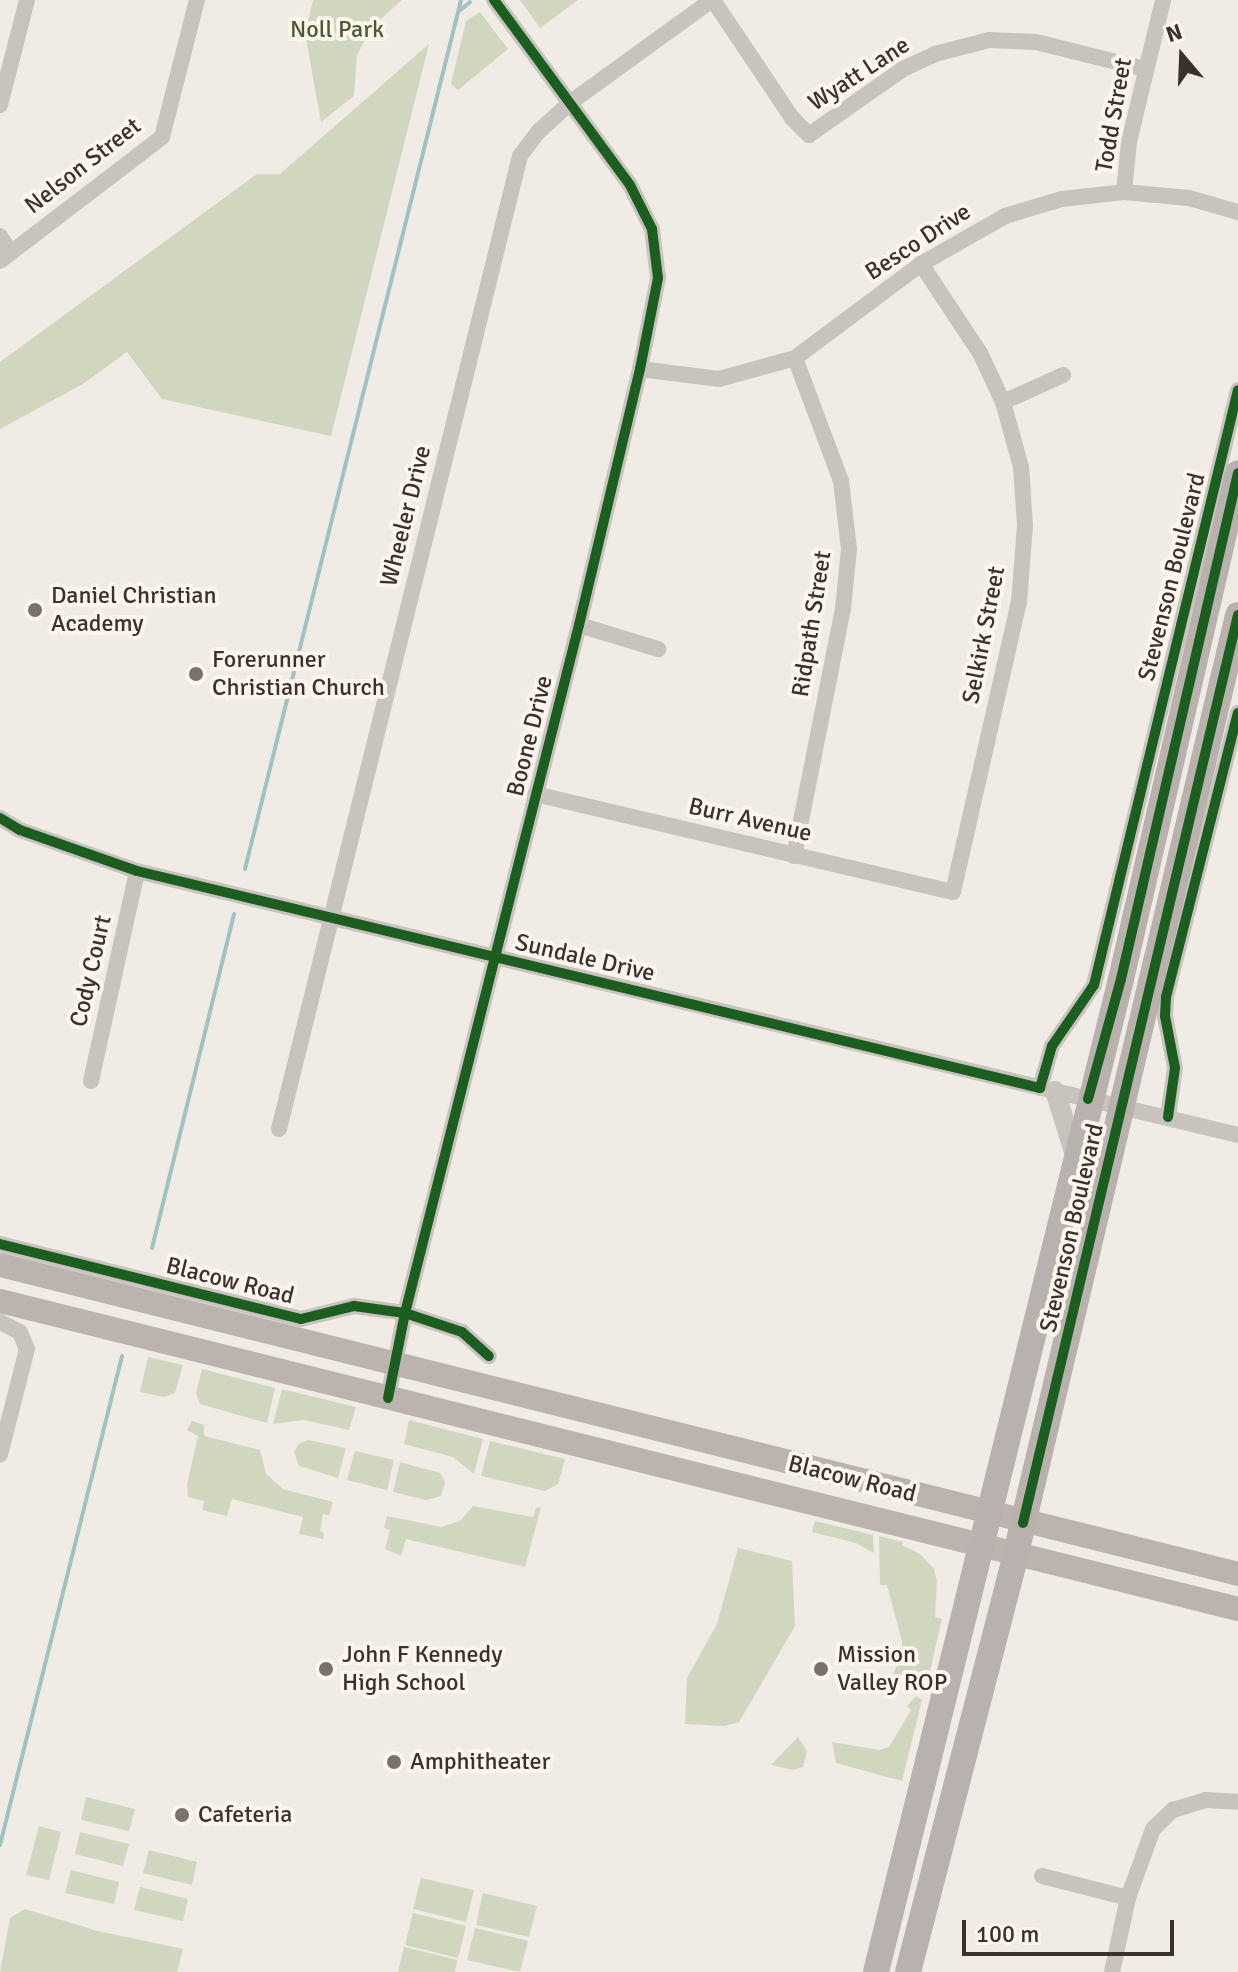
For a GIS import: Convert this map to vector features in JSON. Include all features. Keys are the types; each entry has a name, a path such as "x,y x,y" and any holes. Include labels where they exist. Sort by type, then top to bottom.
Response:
{"main road":[{"name":"Stevenson Boulevard","path":"876,1972 1088,1099 1121,979 1238,473"},
{"name":"Stevenson Boulevard","path":"908,1972 1016,1553 1238,615"},
{"name":"Blacow Road","path":"0,1265 1023,1523 1238,1574"},
{"name":"Blacow Road","path":"0,1301 1238,1609"},
{"path":"628,1458 667,1452 717,1463 750,1453"}],"street":[{"path":"0,105 27,0"},
{"name":"Nelson Street","path":"6,257 162,137 197,0"},
{"name":"Boone Drive","path":"388,1398 405,1313 579,625 640,369 658,278 652,229 630,185 494,0"},
{"name":"Wheeler Drive","path":"279,1129 520,156 538,132 571,102 712,0"},
{"name":"Wyatt Lane","path":"712,0 792,118 809,135 903,69 935,54 989,40 1036,42 1145,69"},
{"name":"Todd Street","path":"1124,192 1129,142 1163,0"},
{"name":"Besco Drive","path":"640,369 719,379 795,358 921,264 1005,216 1062,199 1124,192 1189,198 1238,212"},
{"path":"0,236 6,257"},
{"name":"Selkirk Street","path":"921,264 980,353 1003,402 1021,467 1025,525 1019,602 953,892"},
{"name":"Ridpath Street","path":"794,856 843,609 849,549 841,481 795,358"},
{"path":"1003,402 1063,375"},
{"name":"Stevenson Boulevard","path":"1047,1090 1052,1046 1094,985 1238,390"},
{"path":"579,625 658,649"},
{"path":"1168,1117 1175,1068 1165,1016 1166,997 1238,713"},
{"name":"Burr Avenue","path":"535,794 953,892"},
{"name":"Sundale Drive","path":"0,818 20,830 137,871 1238,1135"},
{"name":"Cody Court","path":"91,1081 137,871"},
{"path":"1047,1090 1075,1155"},
{"name":"Blacow Road","path":"0,1244 301,1319 354,1306 405,1313 462,1332 489,1356"},
{"path":"0,1322 20,1332 27,1349 0,1455"},
{"path":"1112,1972 1128,1898 1153,1829 1173,1810 1205,1800 1238,1802"},
{"path":"1042,1876 1128,1898"}],"green space":[{"name":"Noll Park","path":"313,0 402,0 372,27 357,55 354,96 321,122 305,33"},
{"path":"520,0 578,0 540,28"},
{"path":"480,12 508,49 458,90 451,84 466,21"},
{"path":"429,44 331,436 162,399 127,352 83,384 0,429 0,362 257,174 280,174"},
{"path":"148,1357 183,1365 175,1393 164,1397 140,1392"},
{"path":"202,1369 275,1388 267,1423 200,1404 196,1393"},
{"path":"282,1389 356,1407 349,1430 304,1420 273,1424"},
{"path":"409,1420 483,1439 474,1474 453,1457 404,1444"},
{"path":"192,1421 204,1425 204,1436 260,1450 266,1474 283,1489 333,1502 329,1515 323,1514 320,1531 324,1533 323,1539 299,1534 303,1517 232,1499 227,1516 202,1510 204,1501 188,1497 187,1485 198,1436 187,1430"},
{"path":"308,1440 346,1448 338,1478 299,1466 294,1452 299,1444"},
{"path":"490,1441 565,1459 558,1484 545,1491 481,1476"},
{"path":"355,1451 394,1460 387,1490 347,1480"},
{"path":"400,1462 440,1473 445,1482 441,1496 426,1500 393,1492"},
{"path":"473,1506 533,1517 536,1508 541,1507 525,1567 406,1539 401,1556 385,1549 390,1530 384,1528 387,1516 441,1527 460,1521"},
{"path":"815,1521 873,1535 874,1553 856,1543 812,1532"},
{"path":"879,1536 903,1542 902,1545 920,1554 934,1569 937,1581 935,1617 942,1619 929,1675 915,1689 892,1676 902,1655 902,1641 887,1585 880,1585"},
{"path":"738,1548 792,1561 795,1626 739,1722 724,1726 685,1724 687,1678 717,1624"},
{"path":"916,1696 922,1700 902,1781 836,1763 832,1742 879,1750 889,1747 911,1710 907,1706"},
{"path":"798,1737 807,1751 803,1767 793,1770 771,1765"},
{"path":"86,1797 135,1809 129,1831 81,1820"},
{"path":"39,1826 61,1832 49,1880 26,1875"},
{"path":"80,1832 129,1844 123,1866 75,1854"},
{"path":"149,1850 197,1862 192,1885 143,1873"},
{"path":"71,1870 119,1882 114,1904 65,1893"},
{"path":"421,1878 474,1890 466,1922 413,1909"},
{"path":"140,1887 188,1899 183,1921 134,1910"},
{"path":"483,1893 537,1906 529,1937 476,1925"},
{"path":"25,1909 98,1931 183,1949 177,1972 0,1972 10,1918"},
{"path":"413,1913 466,1926 458,1958 405,1945"},
{"path":"475,1928 528,1941 520,1972 467,1960"},
{"path":"404,1947 457,1960 455,1972 398,1972"}],"waterway":[{"path":"245,869 461,0"},
{"path":"459,11 470,2"},
{"path":"152,1248 234,914"},
{"path":"0,1845 122,1356"}],"cycle path":[{"path":"388,1398 405,1313 579,625 640,369 658,278 652,229 630,185 494,0"},
{"path":"0,818 20,830 137,871 1040,1088 1052,1046 1094,985 1238,390"},
{"path":"1088,1099 1121,979 1238,473"},
{"path":"1023,1523 1238,615"},
{"path":"1168,1117 1175,1068 1165,1016 1166,997 1238,713"},
{"path":"0,1244 301,1319 354,1306 405,1313 462,1332 489,1356"}],"place":[{"name":"Daniel Christian Academy","path":"35,610"},
{"name":"Forerunner Christian Church","path":"196,674"},
{"name":"John F Kennedy High School","path":"326,1669"},
{"name":"Mission Valley ROP","path":"821,1669"},
{"name":"Amphitheater","path":"394,1762"},
{"name":"Cafeteria","path":"182,1815"}]}
